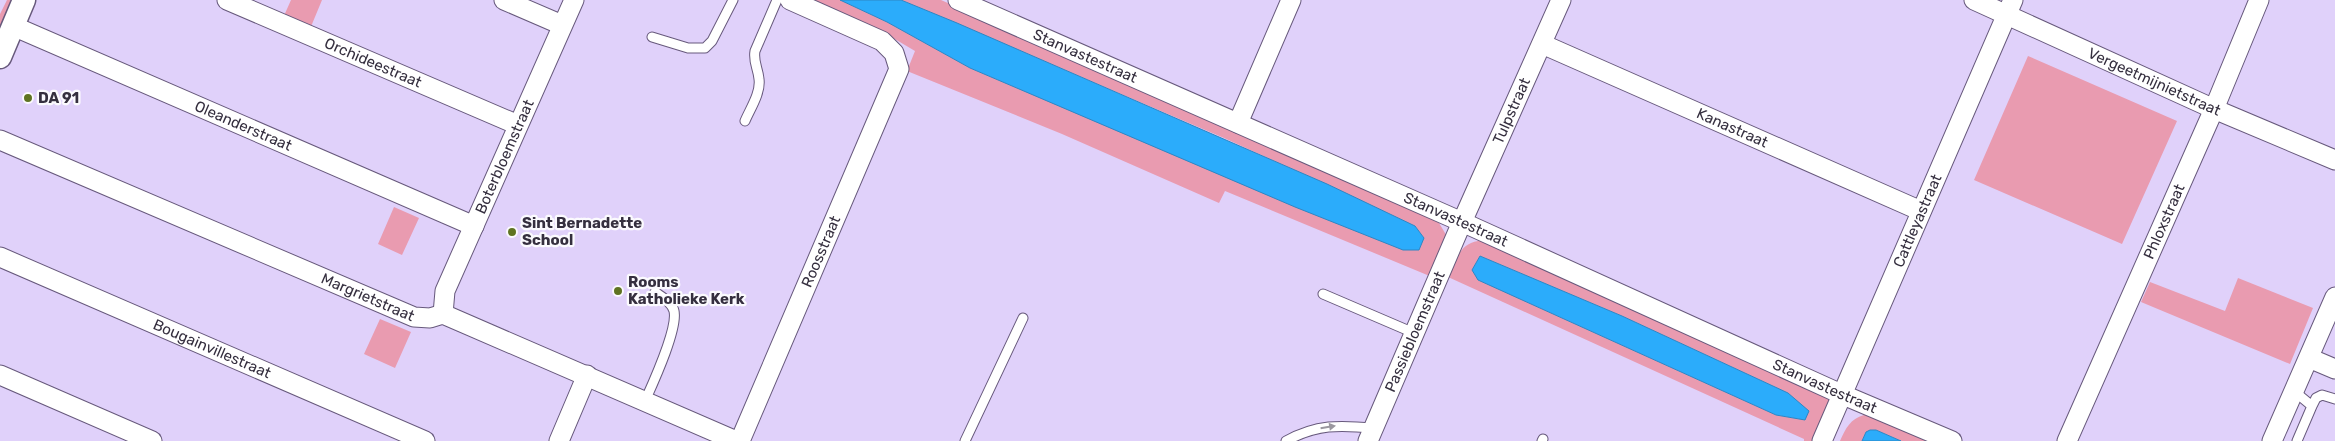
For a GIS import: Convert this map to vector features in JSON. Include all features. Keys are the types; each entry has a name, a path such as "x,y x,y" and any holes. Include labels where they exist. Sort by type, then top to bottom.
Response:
{"street":[{"path":"0,57 24,0"},
{"name":"Orchideestraat","path":"227,0 518,126"},
{"path":"504,0 562,25"},
{"name":"Boterbloemstraat","path":"443,314 445,291 574,0"},
{"name":"Roosstraat","path":"740,441 899,70 898,61 894,53 882,41 790,0"},
{"name":"Stanvastestraat","path":"958,0 1462,222 1842,394 1952,441"},
{"path":"1238,123 1291,0"},
{"name":"Tulpstraat","path":"1462,222 1561,0"},
{"name":"Vergeetmijnietstraat","path":"1974,0 2010,7 2214,109 2335,160"},
{"name":"Phloxstraat","path":"2067,441 2214,109 2259,0"},
{"name":"Cattleyastraat","path":"1822,441 2010,7"},
{"name":"Oleanderstraat","path":"13,26 474,226"},
{"name":"Kanastraat","path":"1542,44 1921,211"},
{"name":"Margrietstraat","path":"0,140 414,317 430,318 443,314"},
{"name":"Passiebloemstraat","path":"1371,434 1462,222"},
{"name":"Bougainvillestraat","path":"0,258 425,441"},
{"path":"2272,441 2310,358 2335,297"},
{"path":"443,314 736,441"},
{"path":"2310,358 2335,369"},
{"path":"0,375 152,441"},
{"path":"559,441 586,375"}],"lane":[{"path":"652,38 688,48 705,48 712,41 734,0"},
{"path":"744,121 758,91 760,79 754,59 755,51 777,0"},
{"path":"645,401 655,380 674,318 671,304 655,292"},
{"path":"1323,294 1414,333"},
{"path":"965,441 1023,318"},
{"path":"2294,391 2312,406"},
{"path":"2297,441 2316,398 2322,396 2335,399"},
{"path":"1286,441 1304,431 1334,425 1371,434"}],"shaded area":[{"path":"7,0 14,0 0,33 0,14"},
{"path":"291,0 322,0 310,29 283,18"},
{"path":"808,0 840,0 887,22 970,68 1192,162 1424,238 1415,226 1224,138 901,0 941,0 1427,216 1439,223 1448,238 1432,277 1225,191 1219,203 1062,134 907,71 915,51 888,35"},
{"path":"2028,56 2177,121 2122,244 1974,180"},
{"path":"394,207 419,218 402,255 378,244"},
{"path":"1489,241 1824,394 1830,402 1821,441 1804,441 1804,439 1448,277 1462,249 1472,243","holes":["1480,256 1622,316 1788,393 1805,420 1776,415 1479,280 1472,270"]},
{"path":"2238,278 2313,308 2290,364 2141,302 2150,282 2225,311"},
{"path":"380,319 411,332 395,368 364,354"},
{"path":"1864,415 1873,415 1934,441 1901,441 1876,430 1866,432 1862,441 1840,441 1849,425 1855,419"}],"water":[{"path":"840,0 901,0 957,23 1327,184 1415,226 1424,238 1419,250 1403,250 1295,207 970,68 887,22"},
{"path":"1480,256 1622,316 1788,393 1809,411 1805,420 1776,415 1478,280 1472,270"},
{"path":"1876,430 1901,441 1862,441 1866,432"}],"place":[{"name":"DA 91","path":"28,98"},
{"name":"Sint Bernadette School","path":"512,232"},
{"name":"Rooms Katholieke Kerk","path":"618,291"}]}
